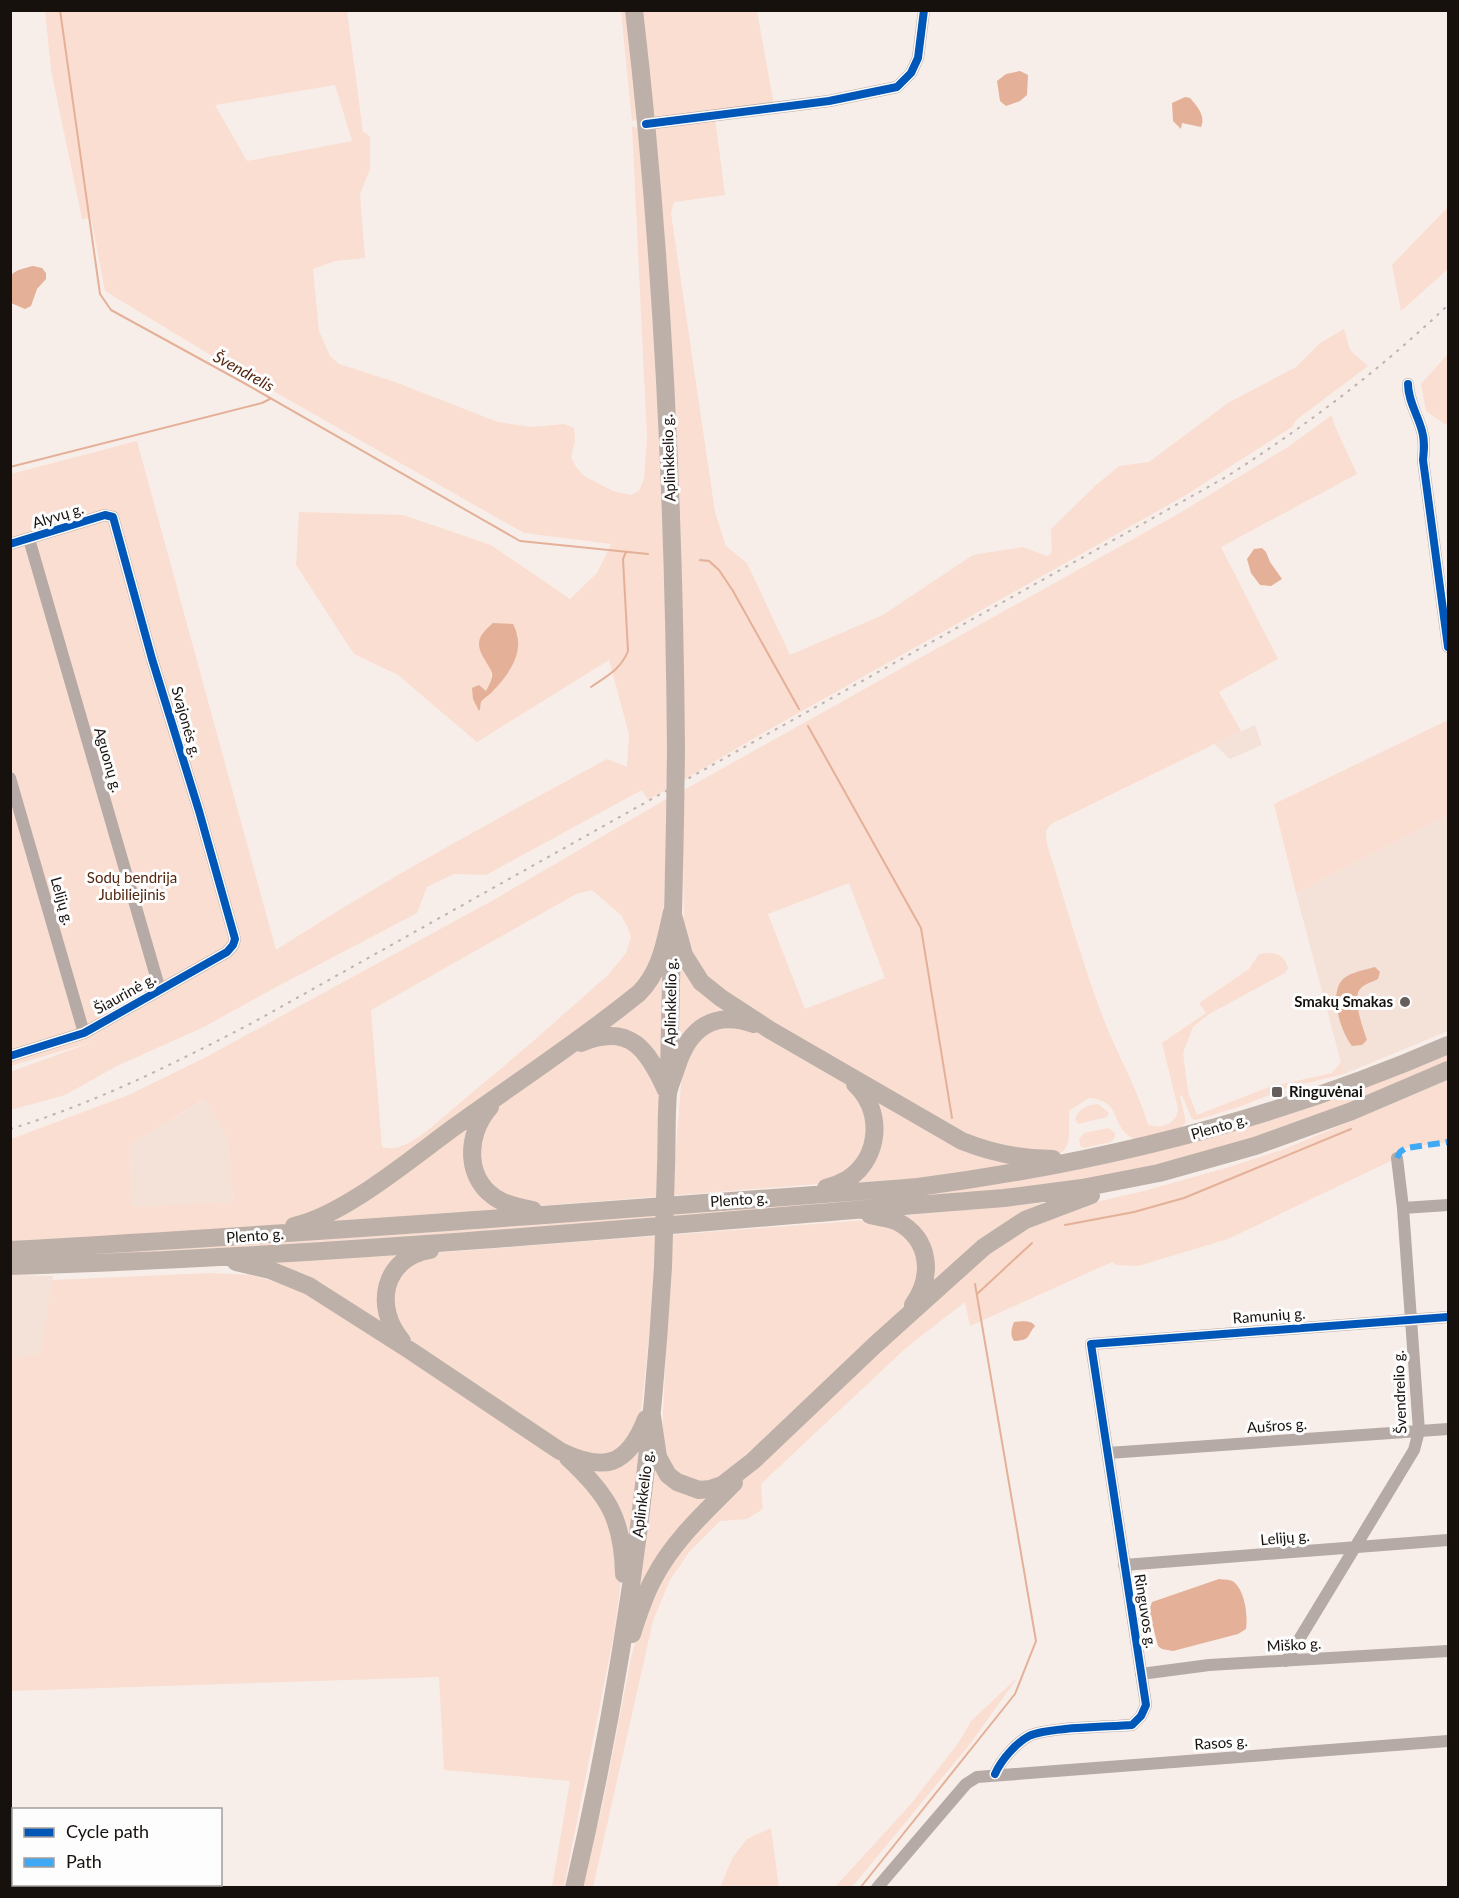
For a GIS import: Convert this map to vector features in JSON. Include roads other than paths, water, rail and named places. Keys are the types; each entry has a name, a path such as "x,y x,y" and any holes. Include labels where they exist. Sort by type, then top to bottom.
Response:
{"highway":[{"name":"Aplinkkelio g.","path":"574,1887 614,1695 633,1576 652,1408 663,1266 675,822 675,602 660,286 634,10"},
{"path":"673,911 684,955 701,982 721,998 770,1030 962,1141 988,1151 1015,1157 1057,1159 1112,1149 1135,1149"},
{"path":"240,1237 300,1225 341,1207 501,1096 621,1008 647,985 659,963 673,911"},
{"path":"668,1093 685,1044 705,1025 716,1020 731,1019 745,1021 770,1030"},
{"path":"561,1052 597,1036 624,1038 646,1053 668,1093"},
{"name":"Plento g.","path":"10,1250 240,1237 555,1214 918,1187 976,1179 1051,1167 1192,1135 1288,1107 1392,1069 1449,1045"},
{"path":"809,1195 847,1180 860,1169 874,1143 873,1114 868,1100 840,1070"},
{"name":"Plento g.","path":"10,1266 217,1257 488,1241 851,1212 1004,1198 1082,1188 1159,1173 1255,1146 1403,1091 1449,1070"},
{"path":"501,1096 482,1116 476,1127 472,1153 476,1173 488,1191 500,1200 519,1208 555,1214"},
{"path":"614,1695 645,1596 664,1561 686,1532 753,1461 875,1345 984,1247 1004,1232 1048,1210 1159,1173"},
{"path":"851,1212 884,1217 898,1222 917,1239 926,1257 925,1284 919,1296 875,1345"},
{"path":"411,1351 391,1327 387,1316 385,1298 392,1274 400,1264 418,1252 488,1241"},
{"path":"217,1257 290,1276 309,1286 560,1451 581,1461 596,1463 619,1458 638,1438 652,1408"},
{"path":"652,1408 656,1448 662,1466 677,1482 689,1488 710,1489 722,1485 753,1461"},
{"path":"560,1451 596,1485 616,1519 623,1550 625,1622"}],"street":[{"path":"646,124 829,101 897,87 911,73 918,58 924,10"},
{"path":"1408,384 1408,394 1422,430 1423,460 1449,647"},
{"name":"Alyvų g.","path":"10,544 105,515 113,517"},
{"name":"Svajonės g.","path":"113,517 152,659 234,933"},
{"name":"Aguonų g.","path":"29,539 160,990"},
{"name":"Lelijų g.","path":"10,778 84,1033"},
{"name":"Šiaurinė g.","path":"10,1056 84,1033 227,952 233,945 234,933"},
{"name":"Švendrelio g.","path":"1286,1660 1414,1450 1419,1431 1403,1208 1397,1158"},
{"path":"1403,1208 1449,1205"},
{"name":"Ramunių g.","path":"1091,1344 1449,1317"},
{"name":"Ringuvos g.","path":"995,1774 1002,1761 1030,1735 1052,1731 1132,1725 1142,1716 1146,1705 1091,1344"},
{"name":"Aušros g.","path":"1108,1453 1449,1429"},
{"name":"Lelijų g.","path":"1124,1566 1449,1540"},
{"name":"Miško g.","path":"1142,1674 1209,1665 1449,1651"},
{"name":"Rasos g.","path":"877,1887 966,1784 977,1777 1449,1741"}],"waterway":[{"name":"Švendrelis","path":"60,10 100,294 111,310 244,383 520,541 648,554"},
{"path":"10,467 262,403 270,399"},
{"path":"591,687 608,676 628,651 623,559 626,552"},
{"path":"700,560 709,561 719,570 733,591 799,709"},
{"path":"808,726 921,928 952,1118"},
{"path":"1065,1225 1134,1212 1184,1198 1351,1129"},
{"path":"977,1294 1032,1243"},
{"path":"860,1888 1015,1694 1036,1641 975,1284"}],"railway":[{"path":"10,1129 104,1095 254,1022 1226,477 1285,438 1342,396 1448,305"}],"place":[{"name":"Smakų Smakas","path":"1405,1002"},
{"name":"Ringuvėnai","path":"1277,1092"}],"park label":[{"name":"Sodų bendrija Jubiliejinis","path":"132,886"}]}
